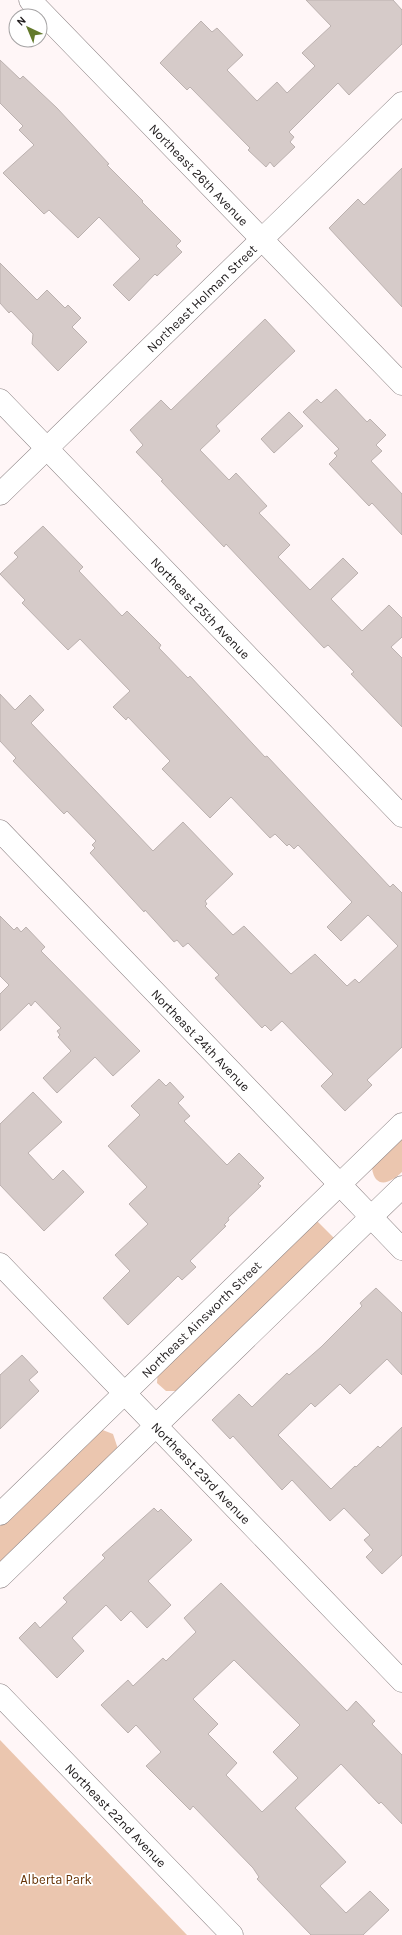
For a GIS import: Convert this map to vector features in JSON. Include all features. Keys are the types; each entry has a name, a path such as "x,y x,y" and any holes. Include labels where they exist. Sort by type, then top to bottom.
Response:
{"street":[{"name":"Northeast 26th Avenue","path":"30,0 402,384"},
{"name":"Northeast Holman Street","path":"0,494 402,103"},
{"name":"Northeast 25th Avenue","path":"0,400 402,816"},
{"name":"Northeast 24th Avenue","path":"0,831 402,1249"},
{"name":"Northeast Ainsworth Street","path":"0,1514 402,1124"},
{"path":"0,1577 402,1187"},
{"name":"Northeast 23rd Avenue","path":"0,1264 402,1681"},
{"name":"Northeast 22nd Avenue","path":"0,1695 232,1935"}],"green space":[{"path":"402,1135 402,1172 393,1179 380,1182 376,1179 372,1168"},
{"path":"314,1218 334,1238 177,1391 166,1391 157,1383 158,1370"},
{"path":"100,1429 113,1434 118,1449 0,1564 0,1526"},
{"name":"Alberta Park","path":"0,1740 187,1935 0,1935"}],"building":[{"path":"306,0 393,0 402,10 402,44 349,95 338,83 289,132 294,137 290,142 295,147 274,167 270,162 266,167 248,150 250,148 190,87 187,90 160,63 201,21 212,32 217,28 243,55 227,70 257,101 277,82 287,93 315,66 302,53 331,26"},
{"path":"0,60 20,79 23,76 57,108 109,164 107,165 181,241 176,246 182,252 157,276 155,274 129,301 113,285 140,259 99,217 78,238 49,210 44,214 3,173 34,145 19,130 23,126 0,103"},
{"path":"402,168 402,307 329,228 358,199 364,205"},
{"path":"0,263 37,300 47,290 65,308 68,305 81,318 72,327 87,342 58,371 32,344 33,334 11,311 9,313 0,303"},
{"path":"265,319 295,351 216,426 220,431 200,450 229,480 236,473 267,506 259,513 290,545 278,557 310,590 343,558 358,573 331,599 362,631 389,605 402,618 402,637 391,647 402,658 402,727 351,674 354,672 328,645 324,648 226,544 224,547 161,481 163,480 136,452 143,445 130,430 161,400 171,410"},
{"path":"336,389 367,422 370,419 386,435 376,445 382,451 371,461 402,494 402,535 372,503 369,506 329,464 337,456 334,453 339,449 303,412 317,399 321,403"},
{"path":"289,412 303,426 274,453 261,439"},
{"path":"43,526 83,567 79,571 122,616 127,611 161,645 159,648 188,678 190,676 265,757 267,756 390,887 393,884 402,893 402,1047 367,1080 372,1085 345,1111 321,1086 333,1074 282,1021 271,1031 265,1025 262,1028 215,978 219,975 188,943 183,947 177,940 174,942 145,910 144,912 90,853 95,848 92,845 96,841 67,811 64,814 13,761 16,758 0,741 0,694 15,710 30,695 44,710 31,723 153,851 183,822 233,874 205,901 207,904 205,906 233,935 244,926 291,974 315,954 347,986 355,979 359,983 398,946 368,915 341,941 327,927 352,902 298,845 294,849 289,844 287,846 275,834 270,838 231,797 210,818 162,769 170,761 128,717 126,720 113,707 130,691 80,639 68,650 22,603 25,600 0,574 18,557 14,553"},
{"path":"0,916 14,930 17,927 21,932 26,927 45,947 41,951 140,1051 113,1076 95,1057 57,1093 43,1078 71,1051 58,1037 60,1035 57,1031 61,1028 35,1001 31,1006 29,1003 0,1031 0,994 9,985 0,976"},
{"path":"159,1079 166,1086 170,1082 184,1097 178,1103 190,1116 184,1121 227,1165 239,1153 264,1178 258,1184 261,1186 228,1218 229,1220 224,1225 226,1226 190,1261 196,1267 182,1280 178,1276 128,1325 103,1298 130,1271 115,1255 148,1224 129,1204 147,1187 108,1146 140,1115 131,1106"},
{"path":"33,1092 62,1122 28,1153 53,1180 63,1170 84,1192 44,1231 0,1185 0,1124"},
{"path":"376,1288 402,1313 402,1375 387,1359 350,1394 340,1384 315,1407 311,1403 278,1435 331,1489 355,1466 356,1467 378,1446 380,1448 402,1427 402,1555 382,1574 366,1557 373,1550 364,1540 370,1535 344,1508 330,1521 292,1480 282,1490 233,1436 230,1439 212,1420 239,1394 252,1407 287,1373 289,1375 321,1347 362,1306 360,1303"},
{"path":"22,1355 38,1372 29,1380 39,1391 0,1429 0,1375"},
{"path":"154,1508 158,1512 161,1509 192,1540 148,1581 171,1605 147,1628 131,1611 121,1621 106,1605 72,1638 84,1651 57,1678 19,1638 35,1622 40,1628 67,1602 63,1598 105,1558 102,1555"},
{"path":"221,1583 347,1711 356,1701 375,1721 372,1724 402,1755 402,1824 381,1802 379,1804 341,1764 295,1808 346,1862 320,1886 346,1913 370,1891 389,1910 363,1935 311,1935 257,1879 259,1877 253,1868 193,1806 190,1810 146,1766 161,1752 136,1725 128,1733 101,1705 128,1680 133,1686 163,1658 166,1661 196,1632 184,1618","holes":["234,1660 300,1725 273,1752 298,1778 262,1812 226,1775 237,1763 208,1734 218,1724 193,1699"]}]}
